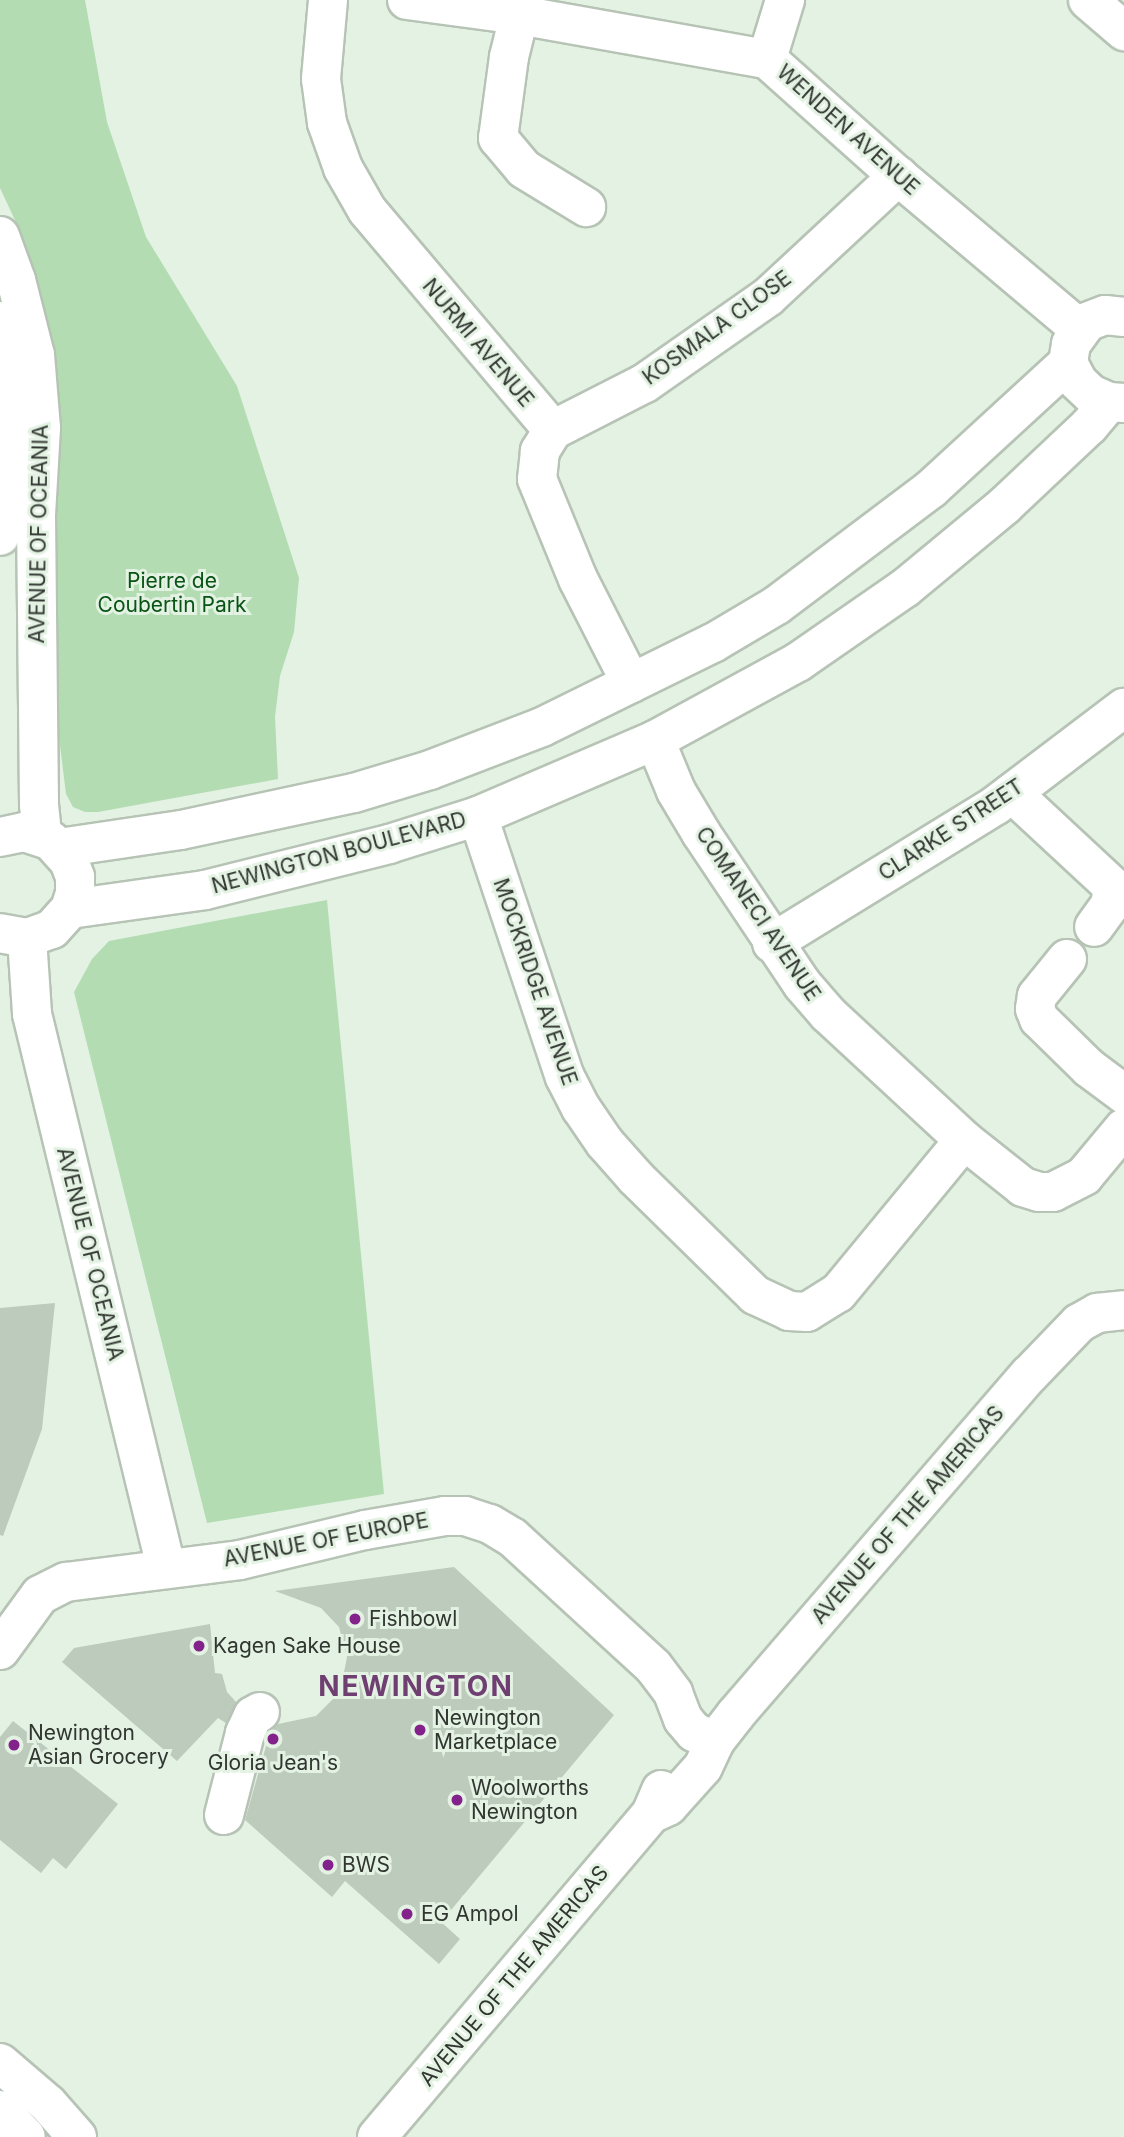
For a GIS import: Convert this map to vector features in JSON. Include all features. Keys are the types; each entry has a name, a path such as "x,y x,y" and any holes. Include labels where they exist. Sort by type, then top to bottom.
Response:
{"street":[{"name":"NURMI AVENUE","path":"328,0 321,79 327,123 352,186 366,210 553,430"},
{"name":"WENDEN AVENUE","path":"407,0 521,7 767,59 898,176 1102,325 1084,388 1116,402"},
{"path":"767,59 785,0"},
{"path":"1088,0 1124,32"},
{"path":"521,7 509,57 498,138 524,169 586,207"},
{"name":"KOSMALA CLOSE","path":"553,430 645,383 768,296 898,176"},
{"name":"AVENUE OF OCEANIA","path":"0,236 16,280 35,355 41,428 36,516 39,805 51,842"},
{"name":"AVENUE OF OCEANIA","path":"0,321 7,399 0,537"},
{"path":"0,837 24,832 51,842 170,832 354,793 430,770 542,727 713,643 777,605 859,547 981,446 1102,325"},
{"name":"NEWINGTON BOULEVARD","path":"70,909 205,890 389,844 478,816 654,740 798,662 905,588 1003,506 1116,402"},
{"path":"553,430 540,451 537,479 578,579 631,683"},
{"name":"CLARKE STREET","path":"772,943 1012,793 1124,709"},
{"name":"COMANECI AVENUE","path":"654,740 677,791 772,943 828,1014 964,1140 1023,1187 1053,1192 1084,1177 1124,1128"},
{"path":"1012,793 1112,887 1110,905 1094,928"},
{"name":"MOCKRIDGE AVENUE","path":"478,816 565,1077 581,1108 605,1143 636,1178 755,1295 789,1311 807,1312 838,1293 964,1140"},
{"path":"14,936 52,929 70,909 75,893 75,877 69,861 51,842"},
{"name":"AVENUE OF OCEANIA","path":"14,936 166,1567"},
{"path":"1068,959 1037,996 1035,1009 1039,1019 1089,1068 1124,1094"},
{"name":"AVENUE OF THE AMERICAS","path":"651,1814 668,1806 703,1767 715,1741 1029,1375 1079,1323 1097,1313 1120,1309"},
{"name":"AVENUE OF EUROPE","path":"0,1650 25,1612 40,1595 66,1582 166,1567 240,1560 365,1530 445,1516 465,1516 490,1524 512,1538 653,1666 673,1693 683,1719 694,1732 715,1741"},
{"path":"225,1815 245,1733 253,1716 260,1712"},
{"path":"679,1768 683,1719"},
{"name":"AVENUE OF THE AMERICAS","path":"377,2137 651,1814 663,1787 696,1747 715,1741"},
{"path":"0,2063 48,2105 77,2137"},
{"path":"0,2110 26,2137"}],"green space":[{"name":"Pierre de Coubertin Park","path":"0,0 85,0 107,122 146,237 237,386 299,578 294,632 280,676 275,717 278,779 98,812 85,812 73,807 66,794 45,623 60,417 53,350 40,298 21,233 0,188"},
{"path":"327,900 384,1494 207,1523 74,992 92,959 109,941"}],"building":[{"path":"55,1303 42,1429 3,1536 0,1535 0,1308"},
{"name":"Newington Marketplace","path":"454,1567 614,1715 441,1922 460,1939 439,1964 345,1881 332,1897 245,1820 270,1732 278,1724 316,1716 340,1692 347,1657 339,1627 321,1608 275,1591"},
{"path":"210,1624 215,1673 222,1674 227,1692 237,1703 226,1723 218,1718 177,1761 62,1662 74,1648"},
{"path":"13,1721 118,1804 66,1869 53,1858 41,1873 0,1840 0,1737"}],"place":[{"name":"Fishbowl","path":"355,1619"},
{"name":"Kagen Sake House","path":"199,1646"},
{"name":"Newington Marketplace","path":"420,1730"},
{"name":"Gloria Jean's","path":"273,1739"},
{"name":"Newington Asian Grocery","path":"14,1745"},
{"name":"Woolworths Newington","path":"457,1800"},
{"name":"BWS","path":"328,1865"},
{"name":"EG Ampol","path":"407,1914"}],"district":[{"name":"NEWINGTON","path":"416,1686"}]}
